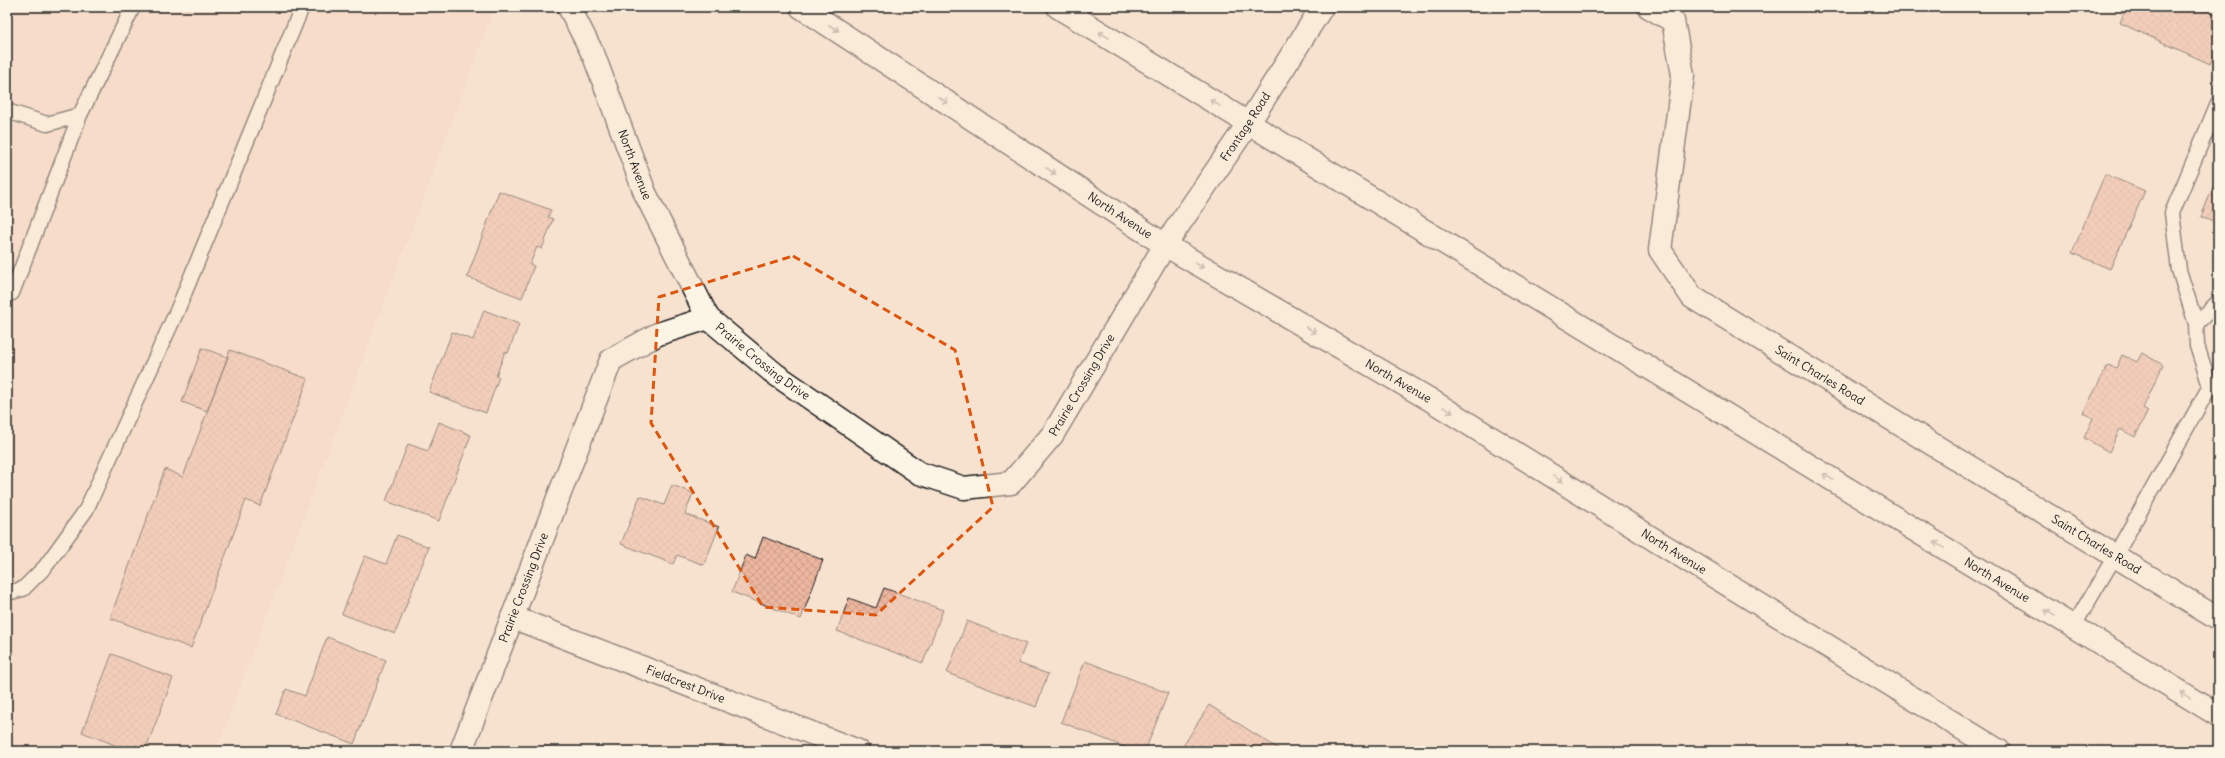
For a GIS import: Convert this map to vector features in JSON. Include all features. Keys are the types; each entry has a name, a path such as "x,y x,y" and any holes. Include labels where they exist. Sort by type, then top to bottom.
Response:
{"street":[{"name":"North Avenue","path":"569,7 594,56 645,194 708,318"},
{"name":"North Avenue","path":"801,7 1165,245 1429,398 1651,538 1999,751"},
{"name":"North Avenue","path":"1058,7 2218,715"},
{"name":"Frontage Road","path":"1165,245 1248,124 1322,7"},
{"name":"Saint Charles Road","path":"1649,7 1673,21 1683,75 1660,250 1692,296 2218,619"},
{"name":"Prairie Crossing Drive","path":"461,751 611,360 658,334 708,318 775,374 919,473 964,488 1011,483 1052,434 1165,245"},
{"name":"Fieldcrest Drive","path":"512,617 858,751"}],"lane":[{"path":"7,292 12,293 80,115 132,7"},
{"path":"7,593 23,589 45,567 86,510 177,311 302,7"},
{"path":"2073,627 2214,387 2197,346 2196,324 2179,270 2172,213 2214,124 2218,103"},
{"path":"7,110 47,124 80,115"},
{"path":"2196,324 2218,302"}],"highlighted area":[{"path":"793,256 955,350 993,507 876,615 763,607 651,423 659,297"}],"shaded area":[{"path":"7,7 495,7 216,751 7,751"}],"building":[{"path":"2126,7 2199,7 2218,15 2218,46 2210,64 2120,23"},
{"path":"2105,174 2145,191 2110,269 2072,253"},
{"path":"2218,174 2218,224 2201,217"},
{"path":"499,191 551,210 548,217 553,219 542,249 537,247 530,264 534,266 522,298 467,277"},
{"path":"484,310 519,324 508,353 505,352 496,376 499,377 486,413 429,392 452,332 473,340"},
{"path":"202,348 228,357 207,411 182,402"},
{"path":"230,350 308,379 260,506 246,500 191,648 110,618 165,469 183,477"},
{"path":"2142,353 2163,365 2143,408 2148,411 2135,437 2120,429 2109,452 2084,438 2093,418 2083,413 2108,365 2116,368 2122,355 2137,362"},
{"path":"439,422 471,435 439,521 386,501 408,444 428,451"},
{"path":"672,485 693,493 685,514 719,527 704,565 677,555 673,564 621,544 640,496 664,505"},
{"path":"397,535 429,547 395,634 342,614 365,556 386,564"},
{"path":"763,537 823,560 801,619 732,592 746,555 755,559"},
{"path":"884,588 943,610 923,663 837,631 849,598 876,608"},
{"path":"967,621 1026,644 1018,663 1048,674 1036,707 947,673"},
{"path":"327,637 386,660 354,744 276,714 286,689 305,696"},
{"path":"112,654 173,678 145,751 130,751 82,732"},
{"path":"1085,661 1168,693 1145,751 1135,751 1061,722"},
{"path":"1209,705 1282,751 1180,751"},
{"path":"544,745 560,751 541,751"},
{"path":"270,747 283,751 269,751"},
{"path":"597,747 608,751 596,751"}]}
